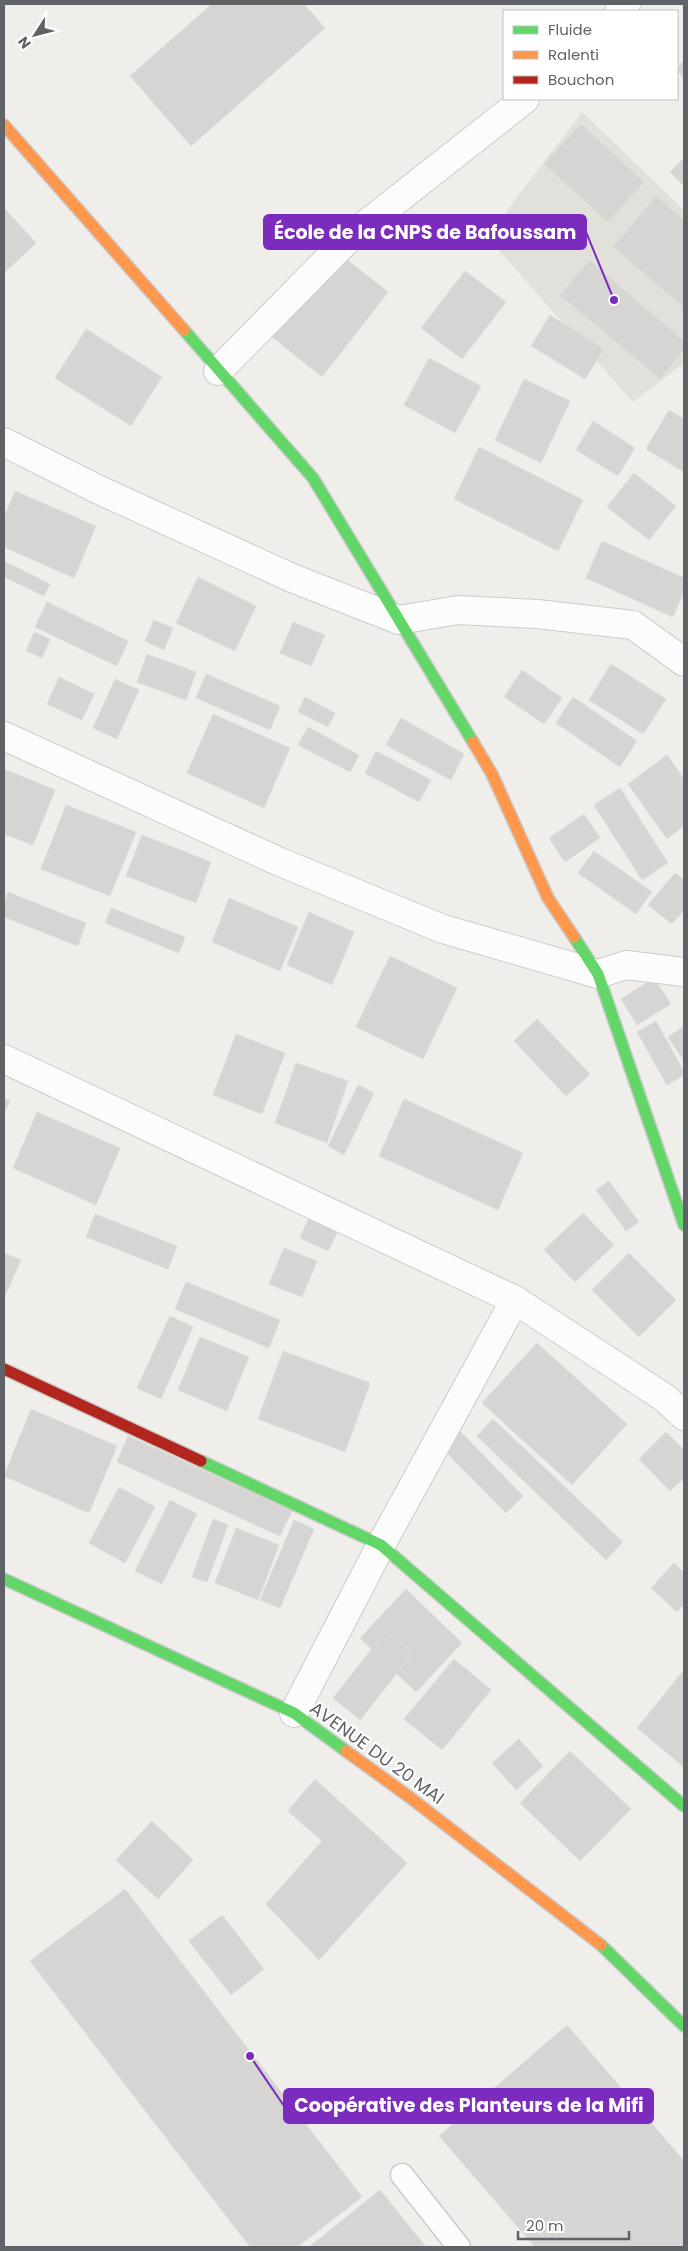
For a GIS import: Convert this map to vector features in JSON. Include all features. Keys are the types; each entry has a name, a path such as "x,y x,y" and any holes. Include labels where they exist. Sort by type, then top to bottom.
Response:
{"street":[{"path":"218,371 351,236 523,100"},
{"path":"4,126 313,478 492,774 548,898 598,974 684,1225"},
{"path":"4,442 97,489 292,578 399,620 458,610 537,614 633,625 684,662"},
{"path":"4,736 280,862 443,929 598,974 626,966 684,972"},
{"path":"4,1060 515,1300 665,1398 684,1416"},
{"path":"294,1713 381,1545 515,1300"},
{"path":"4,1369 381,1545 684,1806"},
{"name":"AVENUE DU 20 MAI","path":"4,1579 294,1713 408,1796 594,1938 684,2026"}],"lane":[{"path":"402,2175 459,2247"}],"shaded area":[{"path":"582,112 684,210 684,363 633,402 487,237"}],"building":[{"path":"212,4 304,4 325,28 191,146 130,76"},
{"path":"684,60 684,78 678,71 678,67"},
{"path":"581,124 644,182 608,222 544,164"},
{"path":"684,158 684,186 670,172"},
{"path":"656,196 684,220 684,308 613,247"},
{"path":"4,208 36,243 4,273"},
{"path":"336,251 388,292 322,377 270,335"},
{"path":"589,260 684,341 684,350 660,379 560,295"},
{"path":"465,271 506,302 462,359 421,328"},
{"path":"550,315 604,349 585,379 531,346"},
{"path":"86,329 162,377 131,426 55,378"},
{"path":"429,358 481,386 455,433 404,405"},
{"path":"524,379 570,401 541,463 495,440"},
{"path":"669,410 684,419 684,472 646,449"},
{"path":"593,421 635,448 618,476 576,450"},
{"path":"479,447 583,500 558,551 454,499"},
{"path":"634,473 676,506 649,540 607,507"},
{"path":"15,491 96,526 74,578 4,547 4,517"},
{"path":"602,541 684,578 684,591 673,617 586,578"},
{"path":"4,561 50,584 44,596 4,577"},
{"path":"198,577 256,606 235,651 176,623"},
{"path":"47,602 128,641 117,666 35,627"},
{"path":"154,620 173,628 164,650 145,641"},
{"path":"293,622 325,635 311,666 280,653"},
{"path":"34,632 50,639 42,658 26,651"},
{"path":"147,654 196,672 186,700 137,682"},
{"path":"611,664 666,699 643,734 589,700"},
{"path":"522,670 562,698 544,724 504,697"},
{"path":"206,674 280,706 270,730 196,698"},
{"path":"59,677 94,694 82,720 47,704"},
{"path":"115,679 139,690 117,739 93,728"},
{"path":"305,697 335,713 328,727 298,712"},
{"path":"573,697 637,741 620,767 556,723"},
{"path":"213,714 290,748 264,808 187,773"},
{"path":"401,718 464,754 451,780 386,745"},
{"path":"308,727 359,755 350,772 298,745"},
{"path":"376,751 431,780 419,802 365,773"},
{"path":"667,755 684,779 684,826 667,839 628,784"},
{"path":"4,769 55,790 33,845 4,834"},
{"path":"620,788 668,863 642,880 594,805"},
{"path":"66,805 136,832 110,896 41,869"},
{"path":"584,814 600,838 565,862 549,838"},
{"path":"142,835 211,862 196,903 126,876"},
{"path":"594,851 652,892 636,914 578,873"},
{"path":"675,873 684,880 684,910 672,924 648,905"},
{"path":"8,892 86,923 78,946 4,917 4,904"},
{"path":"229,898 298,927 280,971 212,942"},
{"path":"111,908 185,937 179,953 105,923"},
{"path":"309,912 354,932 332,985 287,965"},
{"path":"390,956 457,988 423,1059 356,1027"},
{"path":"654,978 671,1004 637,1025 621,999"},
{"path":"537,1019 590,1074 566,1096 514,1041"},
{"path":"656,1021 684,1072 684,1075 667,1085 637,1032"},
{"path":"684,1026 684,1061 668,1037"},
{"path":"236,1034 285,1053 262,1114 213,1095"},
{"path":"296,1063 348,1081 327,1143 275,1123"},
{"path":"358,1085 374,1093 344,1155 328,1146"},
{"path":"4,1098 10,1101 4,1113"},
{"path":"404,1099 523,1153 498,1210 379,1156"},
{"path":"37,1112 120,1148 96,1205 13,1168"},
{"path":"609,1181 639,1222 626,1231 596,1190"},
{"path":"311,1213 340,1227 328,1251 300,1238"},
{"path":"583,1213 614,1245 575,1282 544,1250"},
{"path":"95,1214 177,1246 168,1269 86,1237"},
{"path":"284,1248 317,1261 302,1297 269,1284"},
{"path":"4,1253 21,1260 4,1298"},
{"path":"629,1253 676,1300 639,1337 592,1290"},
{"path":"186,1282 280,1320 269,1348 175,1309"},
{"path":"170,1316 193,1327 161,1399 137,1388"},
{"path":"200,1337 249,1357 227,1411 178,1390"},
{"path":"537,1343 627,1424 572,1485 482,1403"},
{"path":"283,1351 370,1383 345,1452 258,1419"},
{"path":"31,1409 117,1446 89,1513 4,1476"},
{"path":"493,1419 623,1542 606,1560 477,1436"},
{"path":"459,1430 523,1496 506,1513 442,1448"},
{"path":"666,1432 684,1450 684,1478 670,1491 639,1459"},
{"path":"128,1436 292,1511 280,1536 117,1462"},
{"path":"119,1487 155,1507 125,1563 89,1543"},
{"path":"170,1500 197,1514 162,1584 135,1571"},
{"path":"213,1519 228,1525 207,1582 192,1577"},
{"path":"294,1520 314,1529 280,1608 260,1600"},
{"path":"236,1528 279,1545 258,1600 215,1583"},
{"path":"674,1563 684,1573 684,1604 677,1612 651,1588"},
{"path":"406,1589 462,1643 416,1692 360,1638"},
{"path":"386,1631 413,1653 360,1720 333,1698"},
{"path":"454,1659 491,1690 442,1750 404,1719"},
{"path":"684,1670 684,1767 637,1728"},
{"path":"519,1739 543,1766 516,1790 492,1763"},
{"path":"570,1751 631,1809 580,1861 520,1803"},
{"path":"315,1779 407,1863 319,1960 266,1904 322,1841 288,1811"},
{"path":"152,1821 193,1860 158,1899 116,1860"},
{"path":"125,1889 362,2197 297,2247 250,2247 30,1961"},
{"path":"222,1915 264,1969 231,1995 189,1941"},
{"path":"567,2025 684,2161 684,2247 535,2247 439,2136"},
{"path":"380,2190 426,2247 309,2247"}],"traffic: fast":[{"path":"184,330 313,478 473,742"},
{"path":"574,937 598,974 684,1225"},
{"path":"201,1461 381,1545 684,1806"},
{"path":"4,1579 294,1713 346,1751"},
{"path":"601,1945 684,2026"}],"traffic: slow":[{"path":"4,125 184,330"},
{"path":"473,742 492,774 548,898 574,937"},
{"path":"346,1751 408,1796 601,1945"}],"traffic: jam":[{"path":"4,1369 201,1461"}],"place":[{"name":"École de la CNPS de Bafoussam","path":"614,300"},
{"name":"Coopérative des Planteurs de la Mifi","path":"250,2056"}]}
